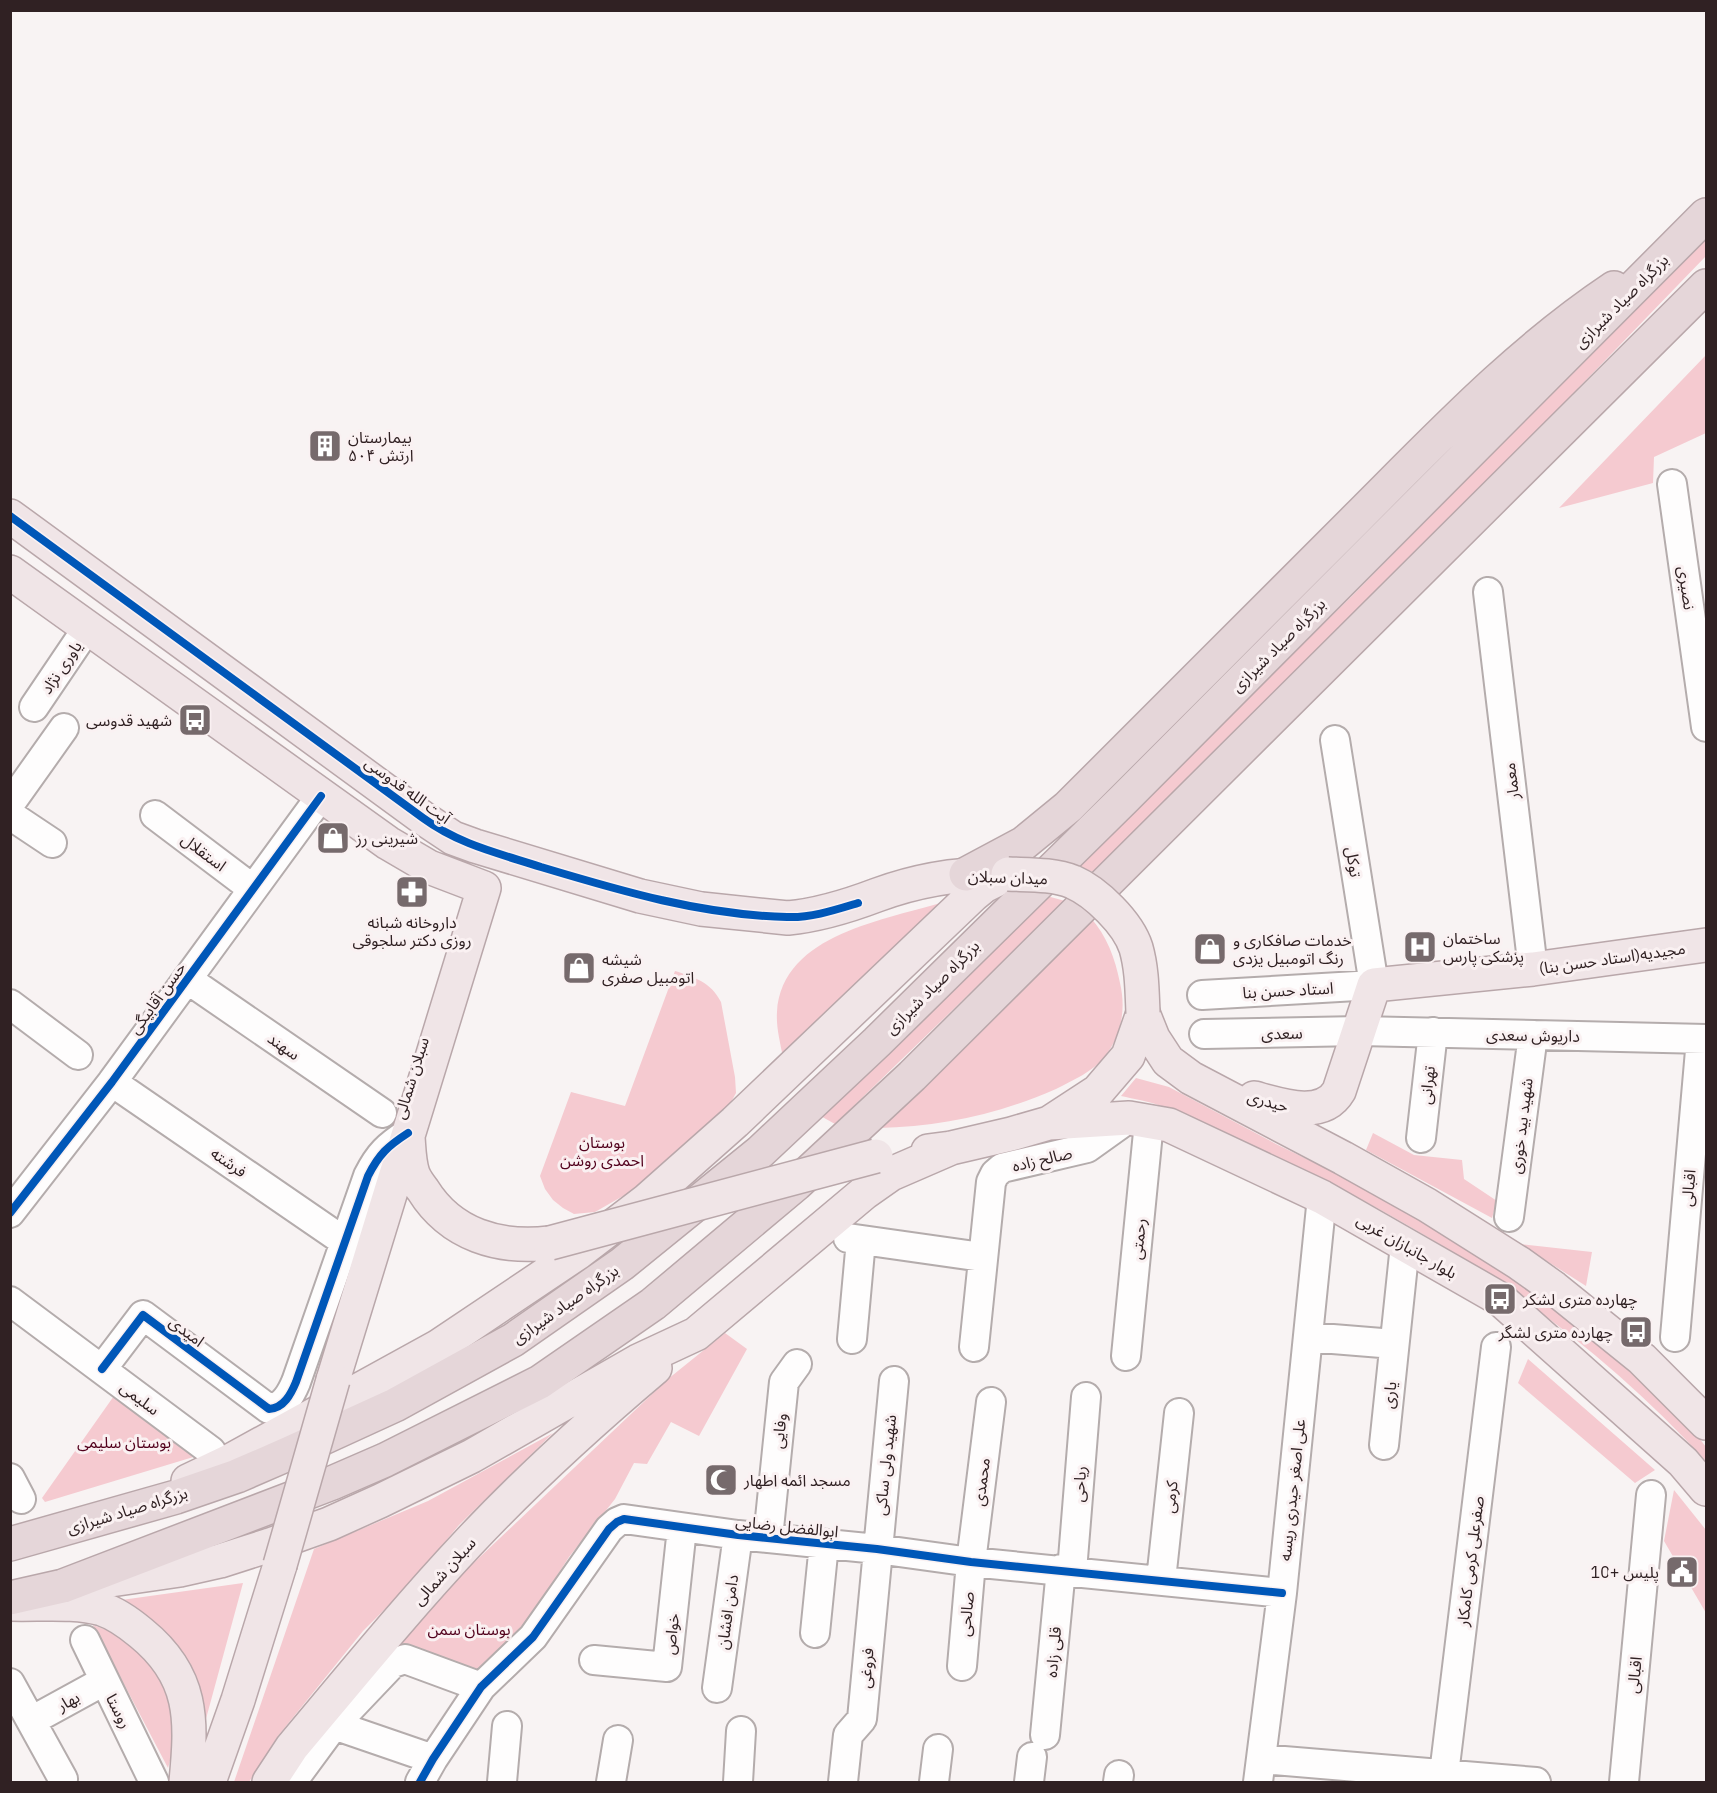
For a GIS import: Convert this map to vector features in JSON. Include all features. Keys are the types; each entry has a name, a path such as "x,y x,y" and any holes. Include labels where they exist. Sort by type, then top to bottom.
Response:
{"highway":[{"name":"بزرگراه صیاد شیرازی","path":"10,1544 122,1513 237,1476 290,1453 395,1404 513,1340 622,1264 751,1159 877,1042 1124,799 1707,214"},
{"path":"966,874 1024,843 1068,807 1449,426 1518,360 1573,315 1673,249"},
{"path":"10,1598 63,1586 332,1483 385,1460 540,1382 653,1304 796,1184 912,1076 1707,286"}],"main road":[{"name":"آیت الله قدوسی","path":"10,516 453,838 589,882 689,907 788,918 818,914 858,903"},
{"path":"10,572 321,796"},
{"name":"سبلان شمالی","path":"209,1782 238,1700 280,1565 333,1380 484,888 416,860 321,796"},
{"name":"میدان سبلان","path":"408,1133 409,1156 414,1175 431,1204 454,1224 483,1238 513,1245 550,1243 876,1156 951,1148 1049,1123 1098,1091 1128,1056 1143,1012 1142,976 1135,945 1113,912 1073,882 1008,874 966,874 934,879 858,903"},
{"path":"122,1513 228,1462 439,1346 579,1252 647,1200 735,1122 973,895 984,886 1008,874"},
{"name":"مجیدیه(استاد حسن بنا)","path":"1374,985 1533,969 1707,945"},
{"path":"1360,1031 1374,985"},
{"path":"1143,1012 1153,1038 1168,1061 1191,1078 1427,1205 1519,1263 1554,1288 1642,1359 1707,1423"},
{"name":"حیدری","path":"1200,1082 1296,1108 1329,1104 1339,1091 1360,1031"},
{"name":"بلوار جانبازان غربی","path":"1049,1123 1139,1120 1169,1125 1322,1197 1500,1299 1683,1462 1707,1489"},
{"name":"سبلان شمالی","path":"268,1782 292,1747 468,1543 549,1461 602,1413 864,1193 891,1174 951,1148"},
{"path":"63,1586 180,1570 220,1561 329,1524 472,1456 638,1360 696,1334"},
{"path":"10,1604 81,1605 102,1609 123,1619 158,1647 173,1669 185,1694 190,1740 186,1782"}],"street":[{"name":"نصیری","path":"1672,484 1707,727"},
{"name":"معمار","path":"1488,592 1533,969"},
{"name":"یاوری نژاد","path":"34,707 88,627"},
{"path":"14,791 64,728"},
{"name":"توکل","path":"1335,740 1374,985"},
{"name":"حسن آقابیگی","path":"10,1213 112,1082 321,796"},
{"path":"10,815 52,843"},
{"name":"استقلال","path":"155,815 253,889"},
{"name":"سهند","path":"187,979 382,1113"},
{"name":"استاد حسن بنا","path":"1202,995 1374,985"},
{"path":"10,1004 78,1055"},
{"name":"داریوش سعدی","path":"1360,1031 1704,1039"},
{"name":"سعدی","path":"1204,1034 1360,1031"},
{"name":"تهرانی","path":"1421,1138 1433,1032"},
{"name":"شهید بید خوری","path":"1509,1216 1533,1035"},
{"name":"اقبالی","path":"1675,1336 1704,1039"},
{"name":"فرشته","path":"112,1082 345,1242"},
{"name":"صالح زاده","path":"974,1347 991,1182 995,1174 1002,1168 1087,1148 1139,1120"},
{"name":"رحمتی","path":"1126,1356 1139,1120"},
{"path":"345,1242 368,1176 377,1158 389,1144 408,1133"},
{"name":"علی اصغر حیدری ریسه","path":"1260,1771 1282,1593 1322,1197"},
{"path":"852,1339 854,1239 982,1257"},
{"name":"امیدی","path":"102,1369 143,1315 269,1409 279,1407 292,1393 345,1242"},
{"name":"یاری","path":"1384,1445 1405,1245"},
{"name":"سلیمی","path":"10,1301 211,1451"},
{"path":"1308,1337 1394,1344"},
{"name":"صفرعلی کرمی کامکار","path":"1444,1774 1496,1347"},
{"name":"وفایی","path":"768,1538 784,1382 797,1364"},
{"name":"شهید ولی ساکی","path":"877,1549 894,1382"},
{"name":"ریاحی","path":"1066,1570 1086,1397"},
{"name":"محمدی","path":"971,1562 991,1402"},
{"name":"کرمی","path":"1161,1580 1179,1413"},
{"name":"اقبالی","path":"1623,1782 1651,1495"},
{"name":"ابوالفضل رضایی","path":"427,1771 481,1687 533,1637 609,1529 624,1519 738,1535 877,1549 971,1562 1282,1593"},
{"name":"خواص","path":"594,1660 667,1667 682,1528"},
{"name":"دامن افشان","path":"717,1688 738,1535"},
{"path":"815,1633 824,1544"},
{"name":"فروغی","path":"843,1782 848,1735 862,1719 877,1549"},
{"name":"صالحی","path":"962,1666 971,1562"},
{"name":"قلی زاده","path":"1035,1758 1066,1570"},
{"name":"روستا","path":"85,1640 154,1782"},
{"path":"292,1782 334,1725 393,1663 405,1659 481,1687"},
{"name":"بهار","path":"31,1721 104,1681"},
{"path":"10,1683 63,1779"},
{"path":"334,1725 427,1771"},
{"path":"502,1782 507,1726"},
{"path":"738,1782 741,1731"},
{"path":"611,1782 618,1740"},
{"path":"934,1782 938,1749"},
{"path":"1260,1771 1411,1777 1444,1774 1491,1781 1536,1782"}],"green space":[{"path":"1706,236 1706,256 1446,523 1096,873 1076,865 1351,597"},
{"path":"1706,355 1706,433 1654,457 1653,483 1559,508"},
{"path":"1047,896 1065,901 835,1124 817,1114"},
{"path":"947,901 783,1057 777,1012 783,985 797,964 817,947 841,934"},
{"path":"1090,917 1106,940 1113,956 1123,1002 1119,1030 1111,1048 1095,1067 1056,1089 1013,1106 947,1122 878,1128"},
{"name":"بوستان احمدی روشن","path":"675,971 707,985 721,1002 736,1093 725,1113 630,1192 595,1212 574,1214 553,1200 540,1176 571,1092 625,1106"},
{"path":"1136,1078 1169,1087 1276,1144 1411,1210 1512,1277 1557,1309 1689,1425 1706,1447 1706,1461 1659,1412 1609,1367 1503,1285 1389,1214 1329,1183 1188,1116 1151,1103 1121,1096"},
{"path":"1373,1133 1414,1155 1462,1160 1464,1179 1497,1201 1492,1218 1366,1150"},
{"path":"1520,1244 1592,1252 1586,1286"},
{"name":"بوستان سمن","path":"725,1333 747,1349 699,1436 671,1422 647,1464 634,1463 615,1499 569,1557 546,1593 530,1625 481,1678 395,1647 462,1574 668,1379"},
{"path":"1528,1359 1655,1470 1635,1483 1518,1383"},
{"name":"بوستان سلیمی","path":"116,1393 200,1455 45,1502 42,1498"},
{"path":"553,1433 459,1525 410,1584 363,1631 278,1736 249,1782 234,1782 314,1549 428,1501"},
{"path":"1674,1490 1706,1530 1706,1613 1664,1541"},
{"path":"243,1583 204,1726 107,1602"},
{"path":"93,1625 112,1632 140,1650 172,1696 177,1735 168,1768"}],"cycle path":[{"path":"10,516 423,818 465,842 601,885 724,912 796,917 823,913 858,903"},
{"path":"10,1213 112,1082 321,796"},
{"path":"102,1369 143,1315 269,1409 283,1403 296,1382 368,1176 385,1151 408,1133"},
{"path":"420,1782 481,1687 533,1637 609,1529 624,1519 738,1535 877,1549 971,1562 1282,1593"}],"place":[{"name":"بیمارستان ۵۰۴ ارتش","path":"325,446"},
{"name":"شهید قدوسی","path":"195,720"},
{"name":"شیرینی رز","path":"333,838"},
{"name":"داروخانه شبانه روزی دکتر سلجوقی","path":"412,892"},
{"name":"ساختمان پزشکی پارس","path":"1420,947"},
{"name":"خدمات صافکاری و رنگ اتومبیل یزدی","path":"1210,949"},
{"name":"شیشه اتومبیل صفری","path":"579,968"},
{"name":"چهارده متری لشکر","path":"1500,1299"},
{"name":"چهارده متری لشگر","path":"1636,1332"},
{"name":"مسجد ائمه اطهار","path":"721,1480"},
{"name":"پلیس +10","path":"1682,1572"}]}
